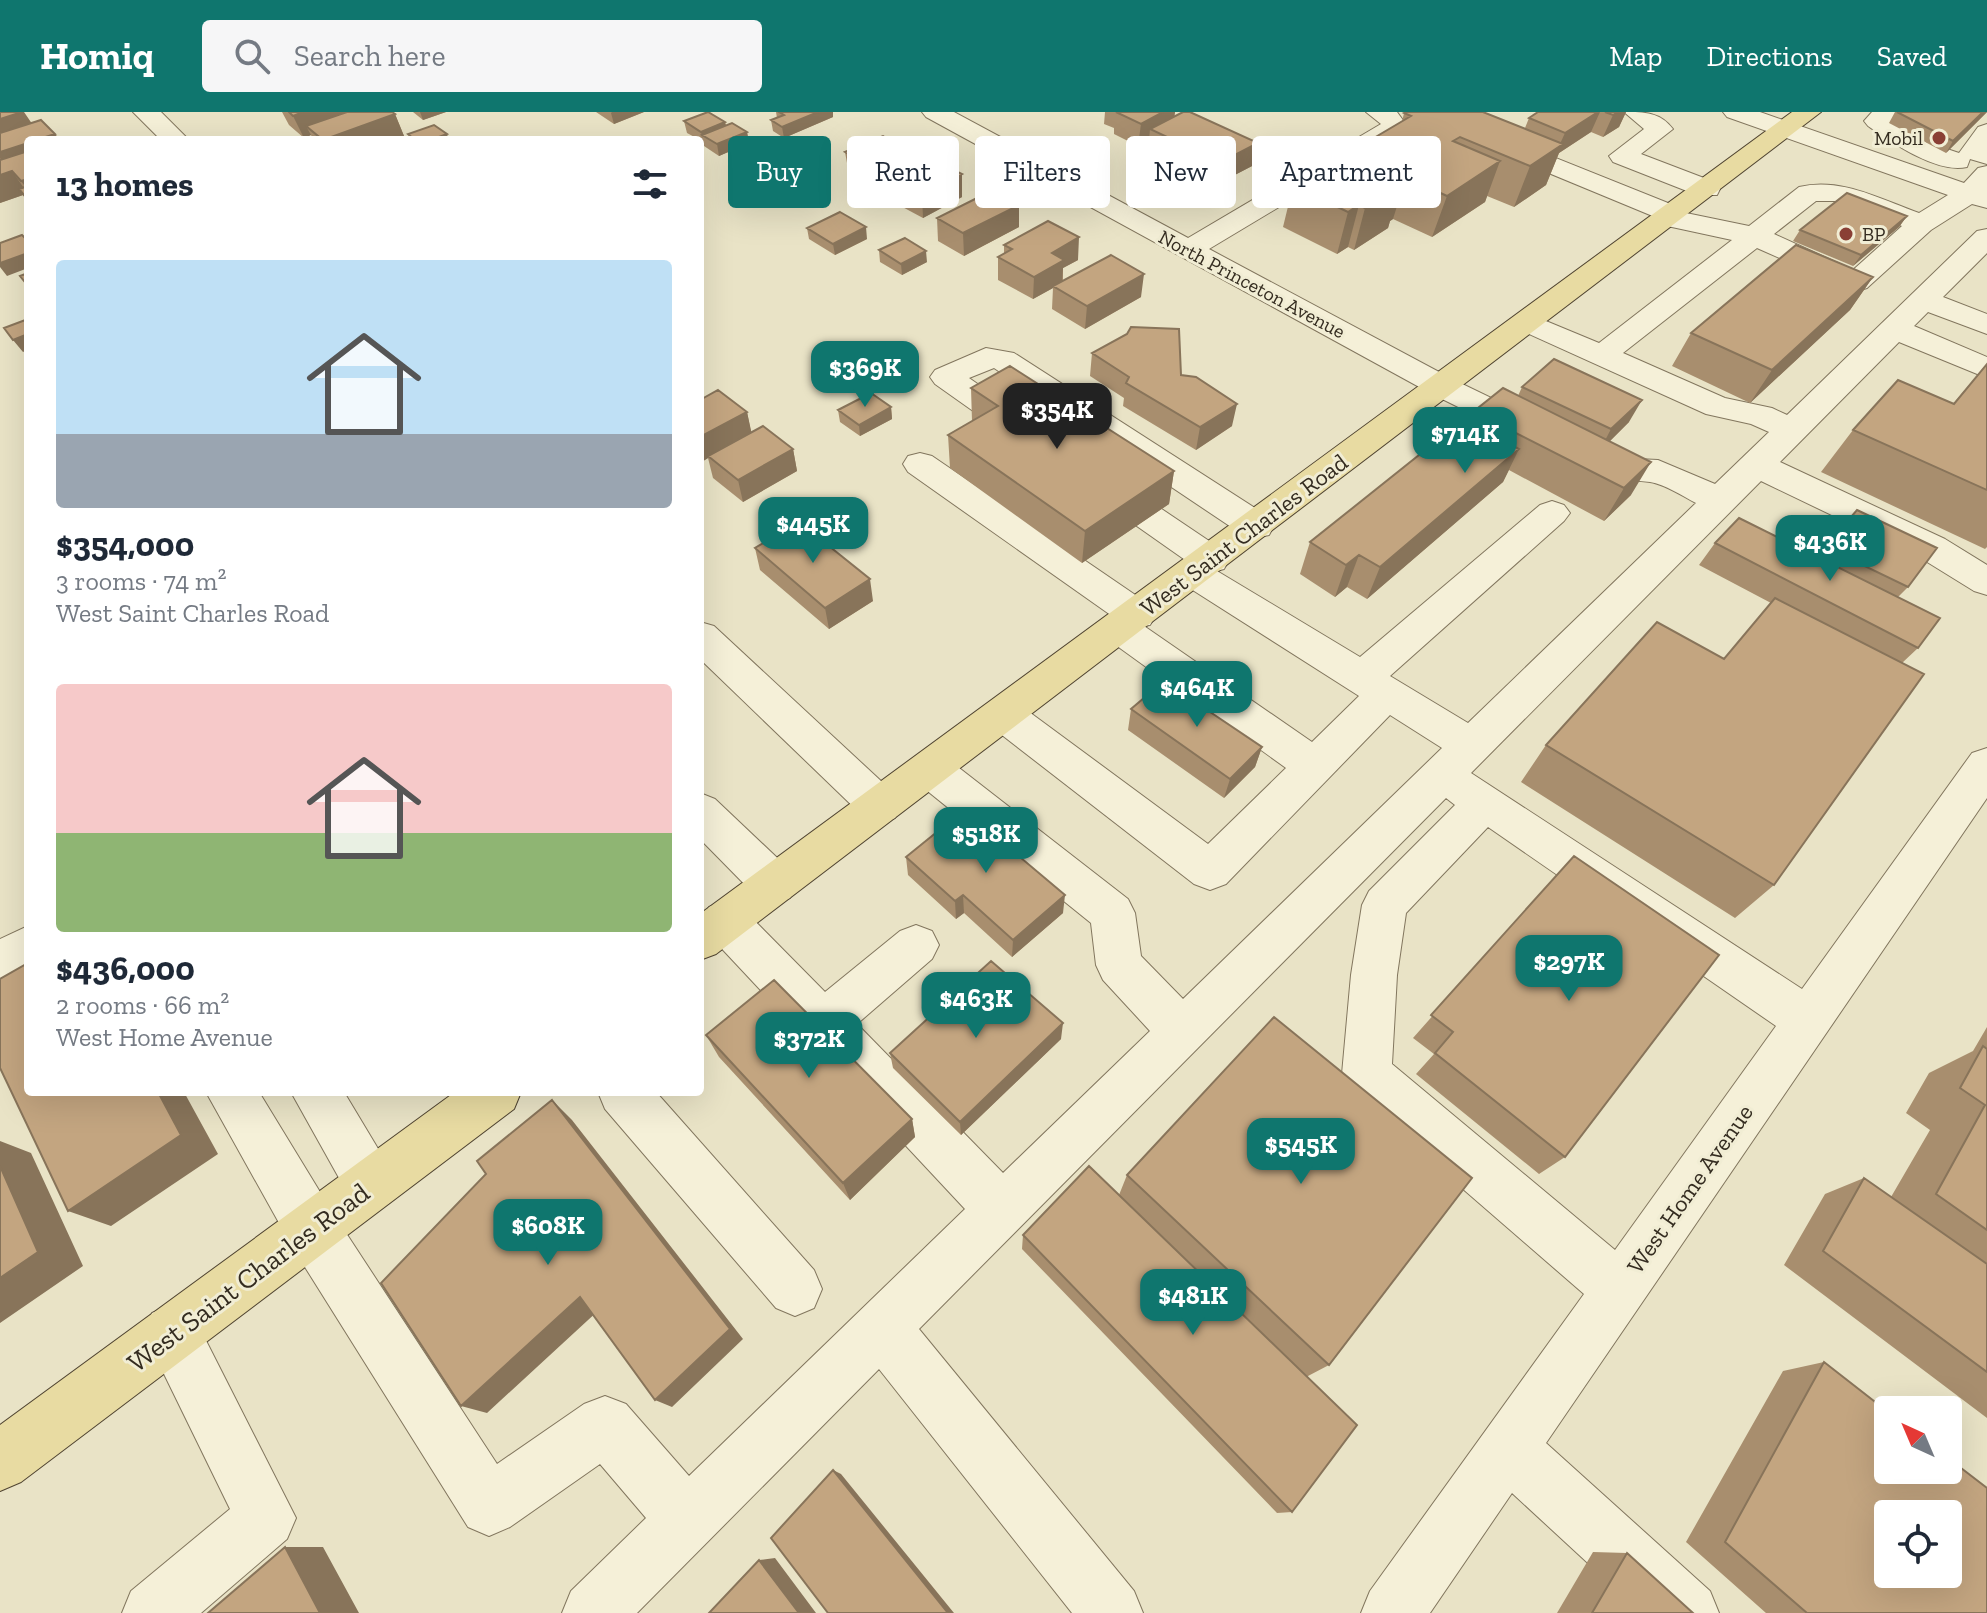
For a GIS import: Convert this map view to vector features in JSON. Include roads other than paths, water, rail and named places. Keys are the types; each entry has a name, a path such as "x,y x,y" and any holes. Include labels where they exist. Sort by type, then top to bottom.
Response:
{"main road":[{"name":"West Saint Charles Road","path":"712,931 1808,112"},
{"name":"West Saint Charles Road","path":"0,1461 491,1096"}],"street":[{"path":"146,112 172,136"},
{"name":"North Princeton Avenue","path":"935,112 1443,387 1610,469 1658,471 1721,501"},
{"path":"1189,249 1395,127 1392,120 1379,112"},
{"path":"1637,112 1660,129 1622,156 1703,192 1754,236"},
{"path":"1736,112 1786,130 1983,185"},
{"path":"1887,112 1877,121 1983,185"},
{"path":"1987,132 1971,151 1987,156"},
{"path":"1483,137 1670,217 1754,236 1857,282 1921,224 1983,185"},
{"path":"1602,355 1809,193 1841,193 1921,224"},
{"path":"593,1613 1987,237"},
{"path":"1909,315 1987,325"},
{"path":"1909,315 1987,368"},
{"path":"1529,323 1717,407 1760,415 1793,430"},
{"path":"1256,526 1003,360 986,357 946,377 1059,456 1202,566 1375,685 1458,760 1485,802 1808,1020"},
{"path":"920,464 1314,766"},
{"path":"1757,465 1932,548 1987,582"},
{"path":"1003,714 1210,871 1314,766 1375,685 1552,513"},
{"path":"704,640 880,806"},
{"name":"West Home Avenue","path":"1392,1613 1987,765"},
{"path":"930,769 1112,913 1119,965 1182,1032"},
{"path":"1485,802 1385,905 1374,975 1367,1074 1620,1289"},
{"path":"704,815 774,884"},
{"path":"712,931 823,1023 1002,1210"},
{"path":"823,1023 916,945"},
{"path":"0,963 24,949"},
{"path":"233,1096 312,1229 489,1506 605,1425 688,1520"},
{"path":"318,1096 371,1185"},
{"path":"626,1096 795,1289"},
{"path":"882,1328 1112,1613"},
{"path":"153,1613 266,1518 172,1333"},
{"path":"1508,1449 1688,1613"}],"place":[{"name":"Mobil","path":"1939,138"},
{"name":"BP","path":"1846,234"}]}
